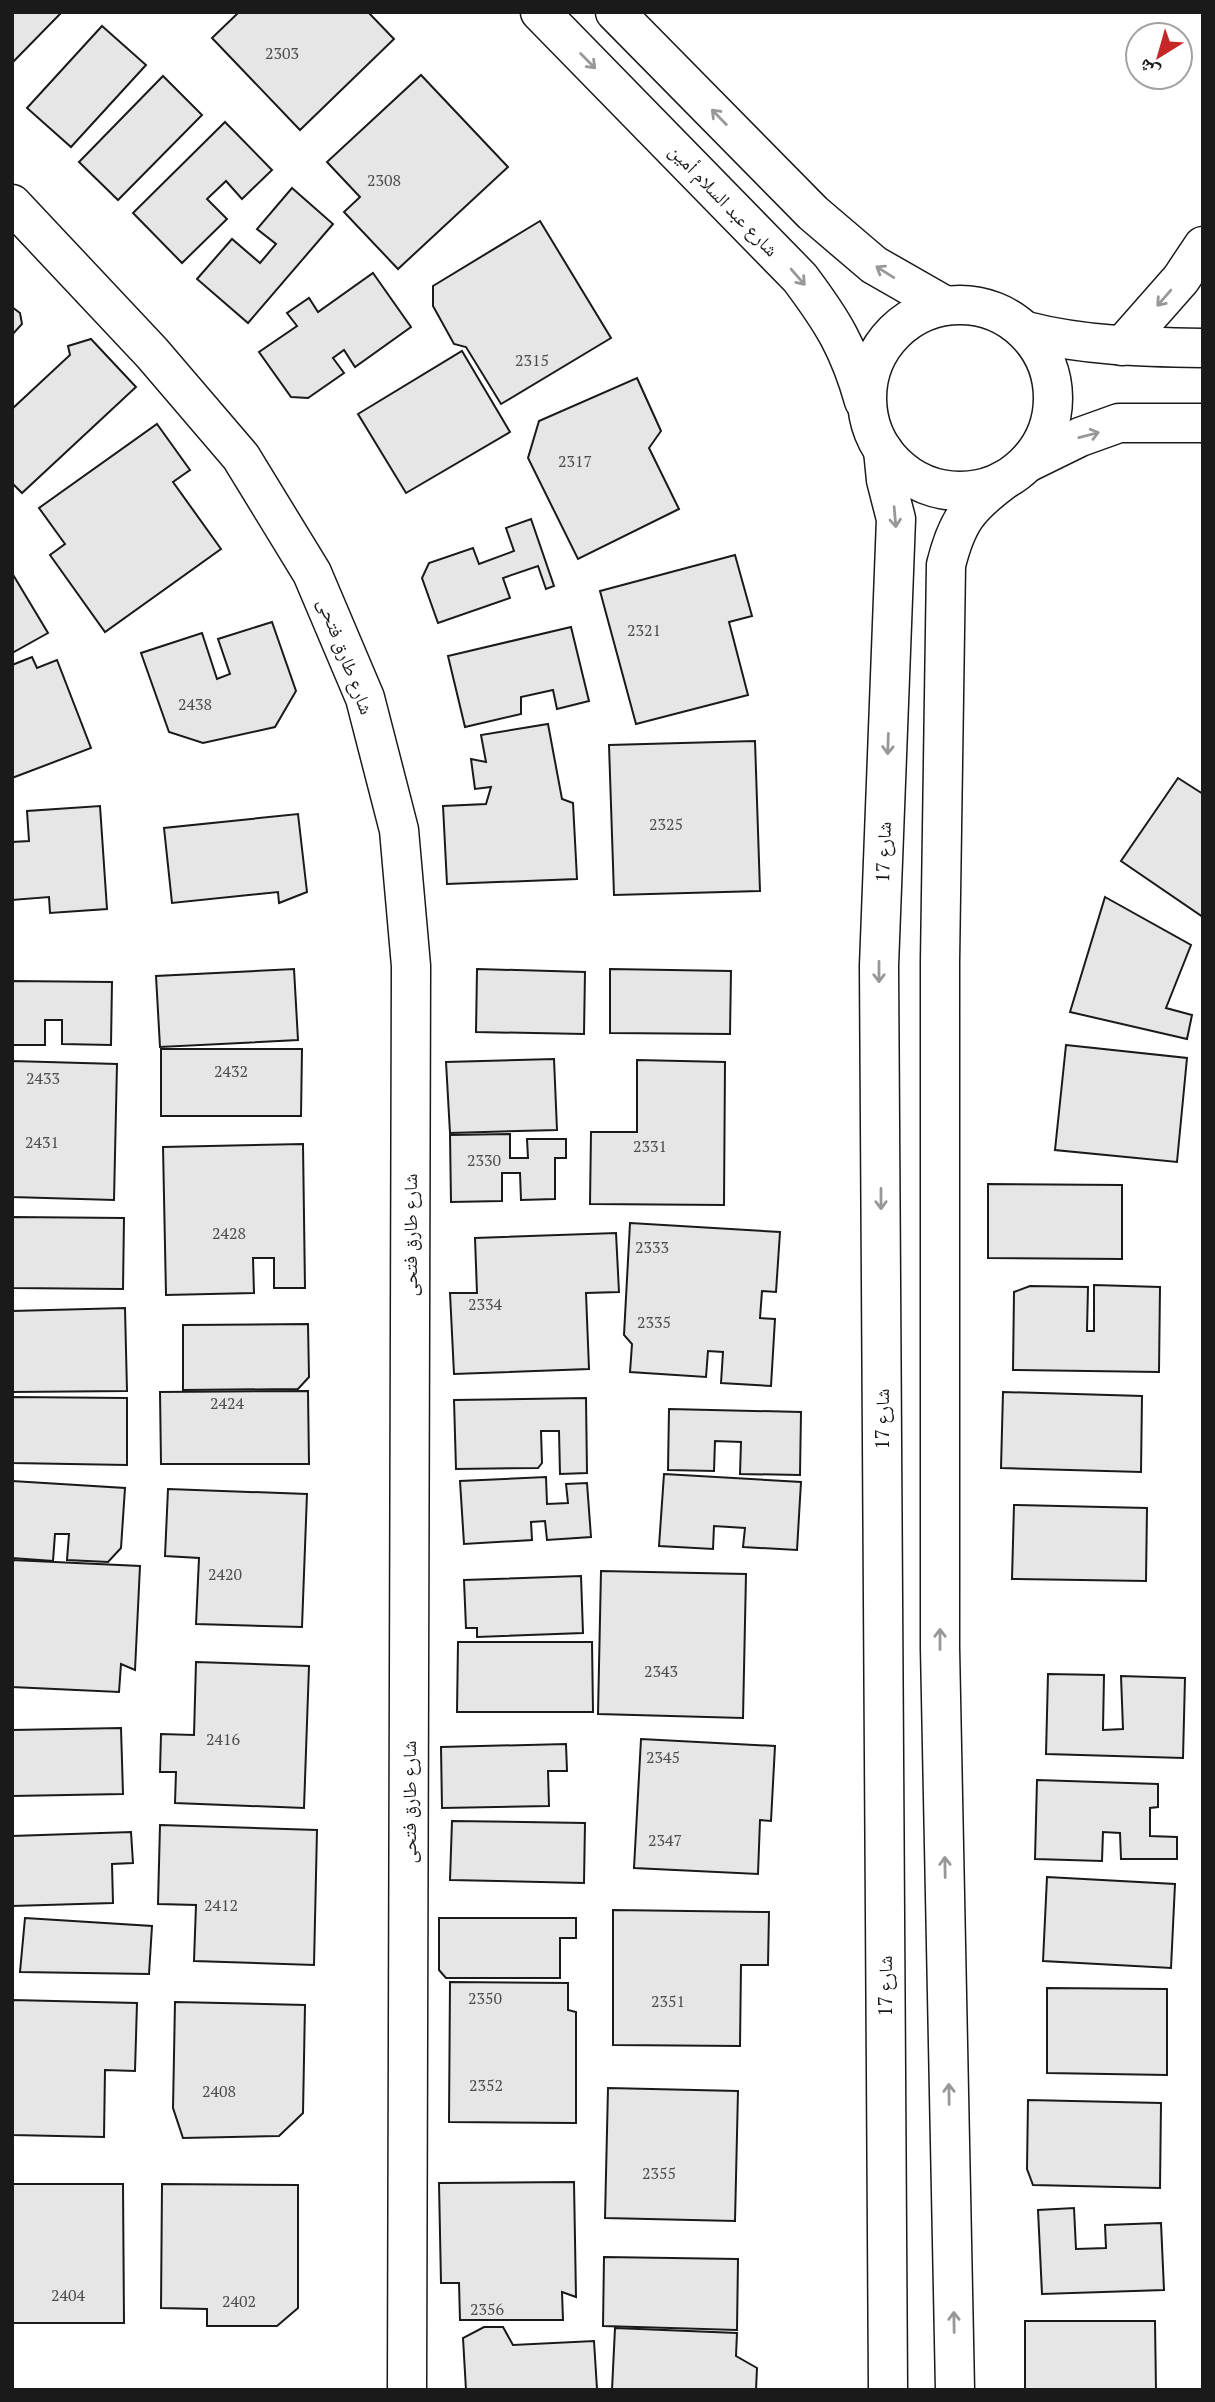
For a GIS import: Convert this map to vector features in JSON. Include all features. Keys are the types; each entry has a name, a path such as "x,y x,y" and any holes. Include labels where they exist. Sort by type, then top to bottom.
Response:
{"street":[{"name":"شارع عبد السلام أمين","path":"540,12 800,278 835,326 852,359 868,414"},
{"path":"615,12 813,213 874,265 944,305"},
{"name":"شارع طارق فتحى","path":"12,204 152,354 241,457 312,573 365,698 399,830 411,965 407,2390"},
{"path":"1122,346 1181,279 1203,246"},
{"path":"955,2390 940,1648 940,961 946,565 955,529 964,516 975,502 1016,472 1044,440 1053,412 1053,382 1043,354 1026,331 1002,314 974,305 944,305 916,314 893,332 881,348 867,384 868,414 873,433 883,450 902,471 925,484 951,491 978,490 1016,472 1080,437 1119,423 1203,423"},
{"path":"1026,331 1067,341 1122,346 1203,348"},
{"name":"شارع 17","path":"883,450 886,480 896,519 879,966 888,2390"}],"building":[{"path":"12,12 62,12 12,63"},
{"path":"239,12 368,12 394,39 300,130 212,38"},
{"path":"102,26 146,65 71,147 27,108"},
{"path":"421,75 508,167 398,269 344,212 360,197 327,162"},
{"path":"163,76 202,115 118,200 79,162"},
{"path":"225,122 272,170 242,199 226,181 207,199 227,219 182,263 133,213"},
{"path":"292,188 333,224 248,323 197,279 232,239 260,263 276,244 257,229"},
{"path":"540,221 611,338 501,404 466,347 454,344 433,306 433,286"},
{"path":"373,273 411,327 355,367 344,350 333,358 344,373 308,398 291,397 259,352 297,326 287,313 309,298 318,312"},
{"path":"12,307 20,313 22,324 12,335"},
{"path":"91,339 136,387 22,493 12,483 12,409 70,355 68,346"},
{"path":"462,351 510,432 406,493 358,414"},
{"path":"637,378 661,431 649,448 679,509 578,559 528,458 539,421"},
{"path":"157,424 190,470 173,482 221,549 105,632 50,555 65,544 39,508"},
{"path":"531,519 554,586 546,589 538,566 503,578 510,598 438,623 422,578 429,563 473,548 479,564 514,551 506,528"},
{"path":"735,555 752,616 729,622 748,695 636,724 600,591"},
{"path":"12,573 48,633 12,653"},
{"path":"272,622 296,691 275,727 203,743 169,732 141,653 202,633 217,679 230,674 218,639"},
{"path":"571,627 589,701 557,709 553,690 521,697 521,714 465,727 448,656"},
{"path":"32,657 37,668 57,660 91,748 12,778 12,665"},
{"path":"548,724 562,799 573,803 577,879 447,884 443,806 486,804 491,787 475,789 471,759 486,762 481,735"},
{"path":"755,741 760,891 614,895 609,745"},
{"path":"1178,778 1203,794 1203,917 1121,861"},
{"path":"100,806 107,909 50,913 49,897 12,900 12,842 29,841 27,811"},
{"path":"298,814 307,892 279,903 278,892 172,903 164,828"},
{"path":"1105,897 1191,945 1166,1008 1192,1015 1187,1039 1070,1012"},
{"path":"294,969 298,1040 160,1047 156,976"},
{"path":"477,969 585,972 584,1034 476,1032"},
{"path":"610,969 731,971 730,1034 610,1033"},
{"path":"12,981 112,982 111,1045 62,1044 62,1020 45,1020 45,1045 12,1045"},
{"path":"1066,1045 1187,1058 1177,1162 1055,1150"},
{"path":"161,1049 302,1049 301,1116 161,1116"},
{"path":"554,1059 557,1130 450,1133 446,1062"},
{"path":"637,1060 725,1062 724,1205 590,1204 591,1132 637,1132"},
{"path":"12,1061 117,1064 114,1200 12,1197"},
{"path":"510,1134 510,1158 528,1158 527,1139 566,1139 566,1158 555,1158 555,1199 521,1200 520,1173 502,1173 502,1201 451,1202 450,1135"},
{"path":"303,1144 305,1288 274,1288 274,1258 253,1258 254,1293 166,1295 163,1147"},
{"path":"988,1184 1122,1185 1122,1259 988,1258"},
{"path":"12,1217 124,1218 123,1289 12,1288"},
{"path":"630,1223 780,1232 776,1292 762,1291 760,1318 775,1319 771,1386 721,1383 723,1352 708,1351 706,1377 630,1372 632,1344 624,1335"},
{"path":"616,1233 619,1292 586,1293 589,1369 454,1374 450,1293 477,1293 475,1238"},
{"path":"1094,1285 1160,1287 1159,1372 1013,1370 1014,1292 1030,1286 1088,1287 1087,1331 1094,1331"},
{"path":"125,1308 127,1391 12,1392 12,1311"},
{"path":"308,1324 309,1377 298,1389 183,1390 183,1325"},
{"path":"308,1391 309,1464 161,1464 160,1392"},
{"path":"1003,1392 1142,1396 1141,1472 1001,1468"},
{"path":"12,1397 127,1398 127,1465 12,1463"},
{"path":"586,1398 587,1473 560,1474 559,1431 541,1431 542,1463 538,1468 456,1469 454,1400"},
{"path":"669,1409 801,1412 800,1475 740,1474 741,1442 715,1441 714,1471 668,1470"},
{"path":"664,1474 801,1482 797,1550 743,1547 745,1528 714,1526 713,1549 659,1546"},
{"path":"546,1477 547,1504 568,1503 566,1484 587,1483 591,1537 547,1540 545,1521 531,1522 532,1540 464,1544 460,1481"},
{"path":"12,1481 125,1488 121,1548 108,1562 67,1560 69,1534 55,1534 53,1561 12,1558"},
{"path":"168,1489 307,1494 302,1627 196,1624 199,1558 165,1556"},
{"path":"1014,1505 1147,1508 1146,1581 1012,1579"},
{"path":"12,1560 140,1566 135,1670 121,1664 119,1692 12,1687"},
{"path":"601,1571 746,1574 743,1718 598,1714"},
{"path":"581,1576 583,1633 477,1637 477,1628 466,1628 464,1580"},
{"path":"458,1642 592,1642 593,1712 457,1712"},
{"path":"196,1662 309,1666 304,1808 175,1803 176,1772 160,1772 161,1734 194,1735"},
{"path":"1048,1674 1104,1675 1103,1730 1123,1729 1121,1676 1185,1678 1183,1758 1046,1754"},
{"path":"121,1728 123,1794 12,1796 12,1730"},
{"path":"641,1739 775,1746 771,1821 760,1820 758,1874 634,1868"},
{"path":"566,1744 567,1771 548,1771 549,1806 442,1808 441,1747"},
{"path":"1037,1780 1158,1784 1158,1807 1150,1808 1150,1836 1177,1837 1177,1859 1121,1859 1120,1833 1103,1832 1102,1861 1035,1859"},
{"path":"452,1821 585,1823 584,1883 450,1880"},
{"path":"160,1825 317,1830 314,1965 194,1961 196,1905 158,1904"},
{"path":"131,1832 133,1863 112,1864 113,1903 12,1906 12,1836"},
{"path":"1047,1877 1175,1884 1171,1968 1043,1961"},
{"path":"613,1910 769,1912 768,1965 741,1965 740,2046 613,2045"},
{"path":"25,1918 152,1926 149,1974 20,1972"},
{"path":"439,1918 576,1918 576,1938 560,1938 560,1978 446,1978 439,1970"},
{"path":"450,1982 568,1983 568,2010 576,2012 576,2123 449,2122"},
{"path":"1047,1988 1167,1989 1167,2075 1047,2073"},
{"path":"12,2000 137,2003 135,2071 105,2070 104,2137 12,2135"},
{"path":"175,2002 305,2005 303,2113 279,2136 183,2138 173,2108"},
{"path":"608,2088 738,2091 735,2221 605,2218"},
{"path":"1028,2100 1161,2103 1160,2188 1033,2185 1027,2169"},
{"path":"574,2182 576,2297 562,2292 563,2320 460,2320 459,2283 441,2283 439,2183"},
{"path":"12,2184 123,2184 124,2323 12,2323"},
{"path":"162,2184 298,2185 298,2308 277,2326 207,2326 207,2309 161,2308"},
{"path":"1074,2208 1076,2249 1106,2248 1105,2225 1161,2223 1164,2290 1042,2294 1038,2210"},
{"path":"604,2257 738,2259 737,2330 603,2326"},
{"path":"1025,2321 1155,2321 1156,2390 1025,2390"},
{"path":"484,2327 503,2327 513,2345 594,2341 597,2389 466,2390 463,2338"},
{"path":"615,2328 737,2333 736,2356 757,2368 756,2390 612,2390"}]}
